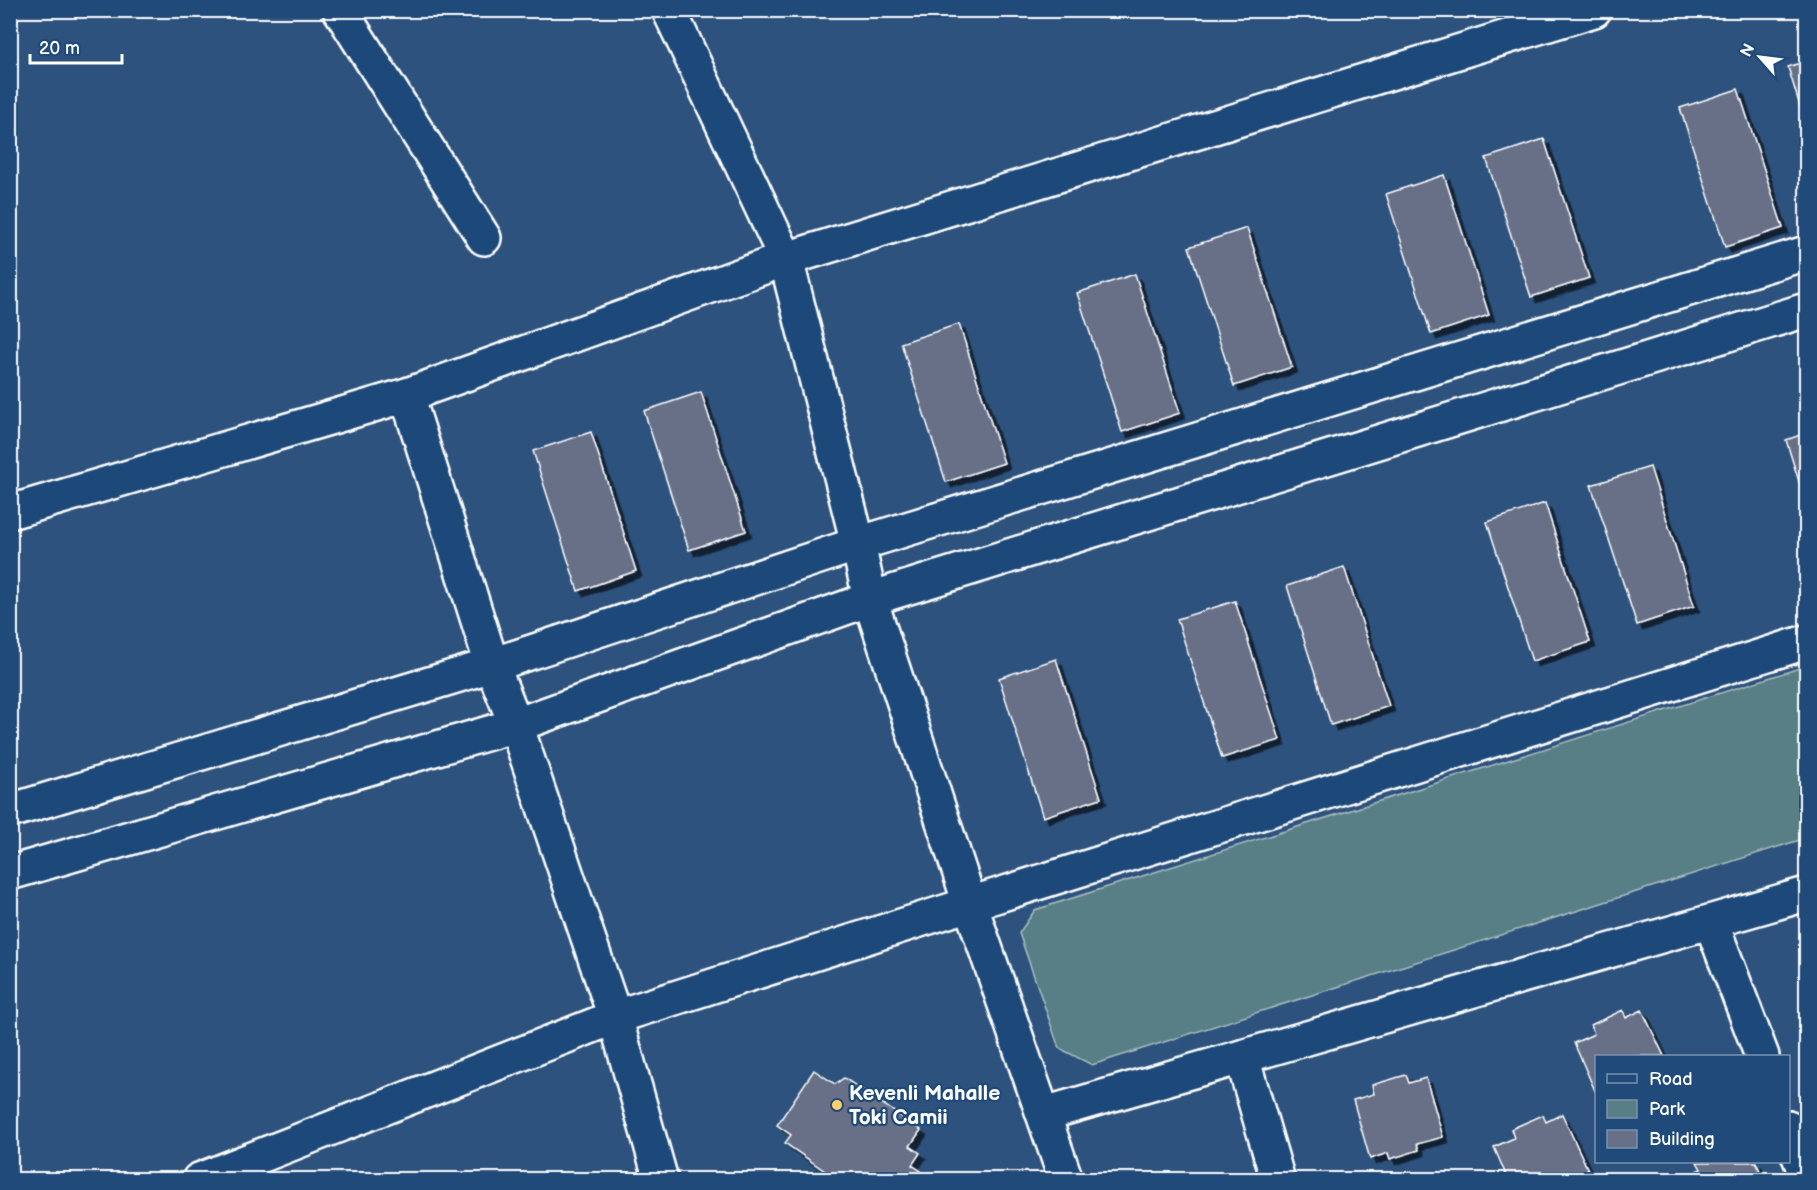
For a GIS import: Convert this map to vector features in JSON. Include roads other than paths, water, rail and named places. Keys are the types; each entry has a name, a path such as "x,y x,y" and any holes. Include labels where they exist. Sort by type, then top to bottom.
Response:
{"street":[{"path":"340,10 484,238"},
{"path":"669,10 786,258 870,599 970,904 1066,1179"},
{"path":"10,512 407,396 786,258 1594,10"},
{"path":"10,811 492,665 858,544 1806,253"},
{"path":"10,873 516,725 870,599 1806,310"},
{"path":"407,396 492,665 516,725 615,1017 661,1179"},
{"path":"199,1179 615,1017 1806,642"},
{"path":"1044,1114 1806,894"},
{"path":"1711,922 1762,1055"},
{"path":"1242,1057 1278,1179"},
{"path":"1790,1132 1806,1175"}],"place":[{"name":"Kevenli Mahalle Toki Camii","path":"837,1105"}]}
